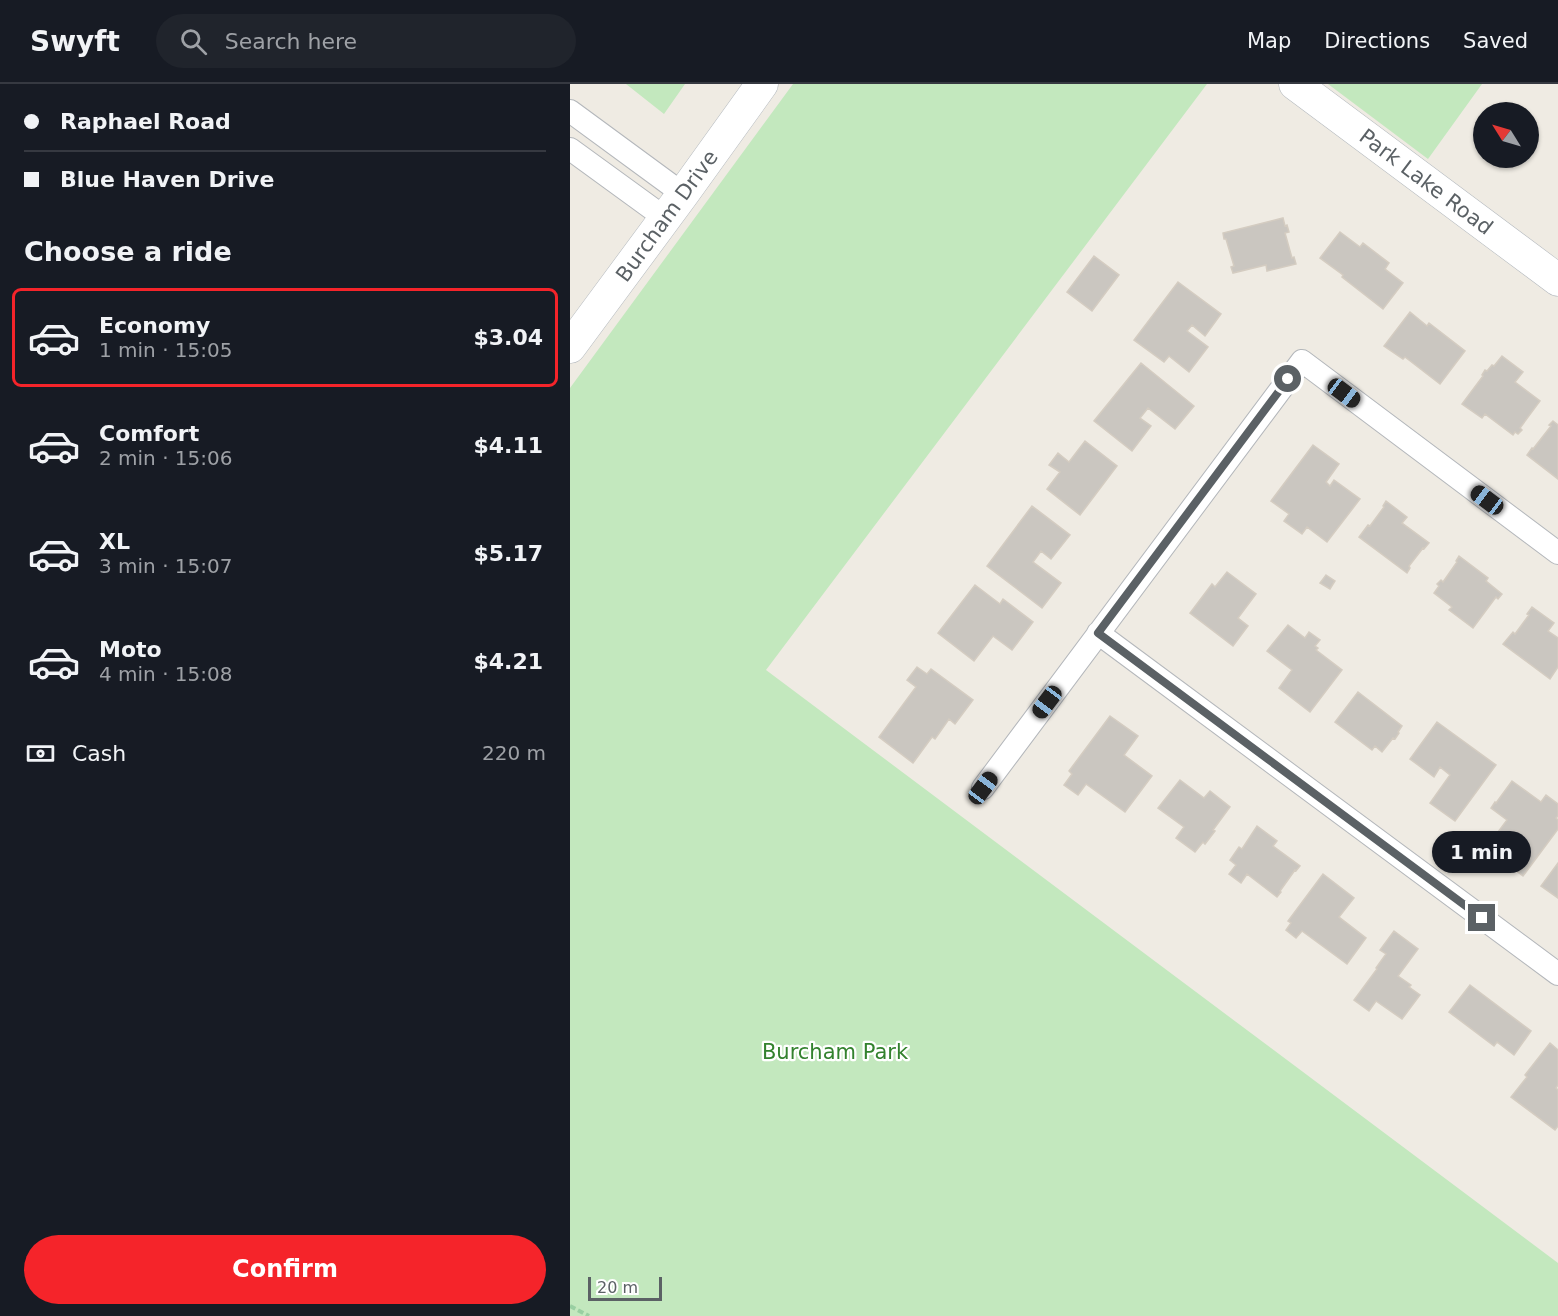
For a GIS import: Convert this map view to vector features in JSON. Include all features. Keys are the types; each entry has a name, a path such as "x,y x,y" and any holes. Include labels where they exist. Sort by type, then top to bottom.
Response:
{"street":[{"name":"Burcham Drive","path":"570,347 762,84"},
{"name":"Park Lake Road","path":"1295,84 1558,280"},
{"path":"570,111 674,206"},
{"path":"570,149 674,206"},
{"path":"983,788 1302,361 1558,553"},
{"path":"1098,633 1558,974"}],"path":[{"path":"570,1306 589,1316"}],"green space":[{"path":"626,84 685,84 664,114"},
{"name":"Burcham Park","path":"793,84 1207,84 766,670 1558,1263 1558,1316 570,1316 570,388"},
{"path":"1328,84 1482,84 1428,159"}],"building":[{"path":"1283,218 1289,232 1285,233 1292,258 1294,257 1296,264 1267,271 1266,265 1233,273 1231,267 1234,266 1223,233"},
{"path":"1340,232 1360,247 1363,243 1389,263 1385,269 1403,283 1383,309 1320,258"},
{"path":"1094,256 1119,275 1092,311 1067,292"},
{"path":"1178,282 1221,314 1205,336 1192,325 1187,331 1208,347 1189,372 1169,356 1164,362 1134,340"},
{"path":"1410,312 1427,326 1429,323 1465,351 1440,384 1405,357 1403,359 1384,346"},
{"path":"1502,356 1523,372 1515,382 1540,401 1520,428 1522,430 1513,435 1485,414 1482,418 1462,404 1485,370 1494,366"},
{"path":"1141,363 1194,406 1175,429 1148,408 1140,418 1151,426 1132,451 1094,421"},
{"path":"1553,421 1558,425 1558,479 1527,455"},
{"path":"1085,441 1117,466 1080,515 1047,489 1060,472 1049,465 1058,453 1069,462"},
{"path":"1313,445 1339,464 1326,482 1330,486 1334,480 1360,499 1327,542 1307,527 1302,534 1284,521 1289,514 1271,501"},
{"path":"1386,501 1407,517 1402,523 1429,543 1409,566 1407,573 1359,537 1368,525 1370,526"},
{"path":"1032,506 1070,535 1051,559 1041,551 1033,562 1061,583 1042,608 987,566"},
{"path":"1459,556 1488,578 1486,581 1502,594 1498,599 1496,597 1473,628 1449,610 1452,607 1434,593 1439,586 1437,584 1441,580 1443,582"},
{"path":"1227,572 1256,594 1238,618 1248,626 1233,646 1190,613 1212,584 1215,587"},
{"path":"1326,575 1335,581 1330,589 1320,583"},
{"path":"975,585 1000,604 1003,599 1033,622 1012,650 993,636 974,661 938,633"},
{"path":"1532,607 1554,623 1548,631 1558,638 1558,667 1550,679 1503,644 1513,632 1515,634"},
{"path":"1288,625 1305,638 1309,632 1320,640 1315,646 1318,648 1316,650 1342,670 1310,712 1279,688 1292,670 1267,651"},
{"path":"917,667 927,674 931,669 973,700 955,724 949,719 935,739 932,737 913,763 879,737 916,687 907,680"},
{"path":"1358,692 1402,726 1395,739 1393,738 1382,752 1375,746 1372,750 1335,722"},
{"path":"1110,716 1138,736 1124,755 1152,776 1125,812 1086,784 1078,795 1064,785 1072,774 1069,771"},
{"path":"1437,722 1496,765 1455,821 1430,803 1450,775 1440,767 1434,777 1410,759"},
{"path":"1180,780 1204,798 1210,791 1230,807 1205,844 1203,842 1195,852 1176,838 1184,827 1158,808"},
{"path":"1512,781 1541,802 1546,795 1558,804 1556,818 1558,829 1523,876 1486,848 1507,820 1491,808"},
{"path":"1257,826 1277,841 1273,846 1300,866 1277,897 1247,874 1241,883 1229,874 1236,865 1230,860 1239,847 1242,849"},
{"path":"1558,863 1558,898 1541,886"},
{"path":"1323,874 1354,898 1339,917 1366,938 1347,964 1302,931 1296,938 1286,930 1291,923 1288,921"},
{"path":"1394,931 1418,949 1398,976 1420,995 1402,1019 1376,1001 1369,1011 1354,1000 1386,954 1380,950"},
{"path":"1470,985 1531,1031 1514,1055 1497,1042 1494,1046 1449,1012"},
{"path":"1550,1043 1558,1050 1558,1085 1556,1088 1558,1090 1558,1126 1555,1130 1511,1097"}],"route":[{"path":"1288,379 1098,633 1482,918"}]}
